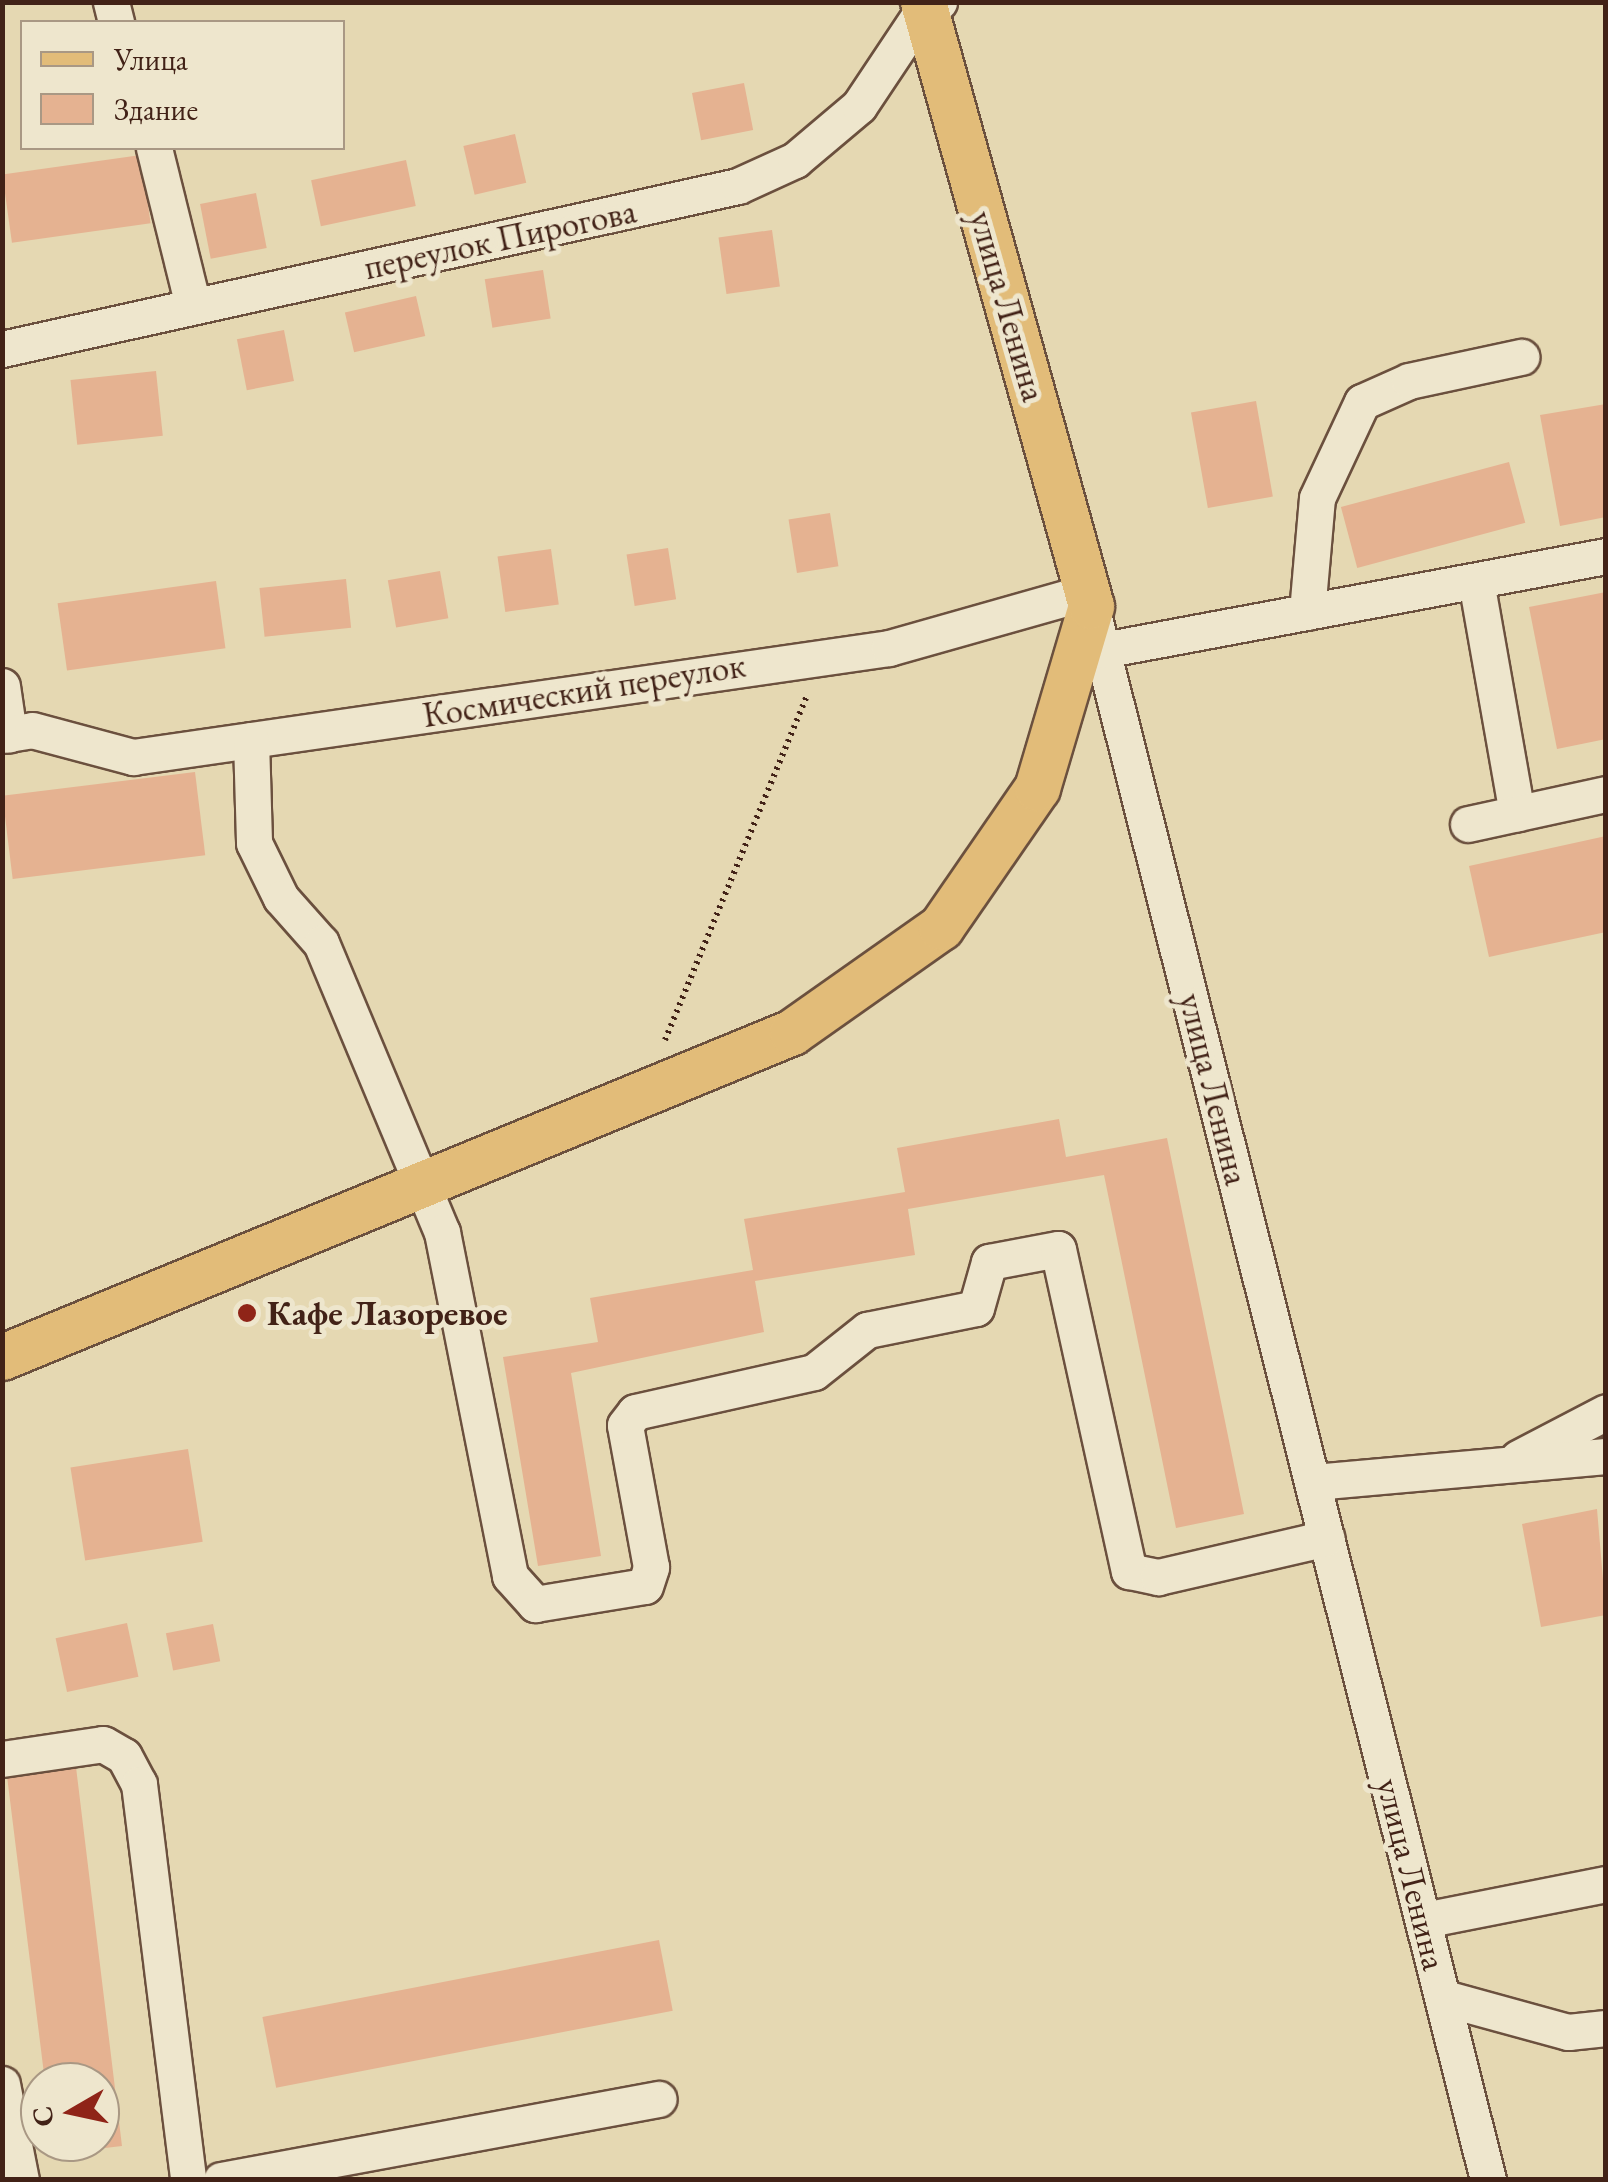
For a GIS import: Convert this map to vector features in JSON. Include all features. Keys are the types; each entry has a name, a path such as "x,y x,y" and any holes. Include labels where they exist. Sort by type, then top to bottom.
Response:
{"main road":[{"name":"улица Ленина","path":"929,4 1090,599"},
{"path":"2,1357 792,1032 941,927 1037,788 1090,599"}],"street":[{"name":"переулок Пирогова","path":"2,349 738,186 795,160 859,106 929,4"},
{"path":"154,150 193,306"},
{"path":"1306,612 1317,498 1362,402 1409,380 1521,357"},
{"path":"1103,650 1606,556"},
{"path":"1476,580 1518,813"},
{"name":"улица Ленина","path":"1090,599 1488,2180"},
{"name":"Космический переулок","path":"6,734 134,757 825,653 889,648 1090,599"},
{"path":"2,686 6,734"},
{"path":"252,740 254,842 281,898 320,943 418,1186 442,1232 510,1576 535,1604 644,1586 651,1567 625,1426 635,1412 814,1372 867,1330 976,1308 990,1262 1058,1249 1128,1571 1158,1577 1328,1538"},
{"path":"1468,824 1606,794"},
{"path":"1505,1464 1606,1412"},
{"path":"1314,1482 1606,1456"},
{"path":"2,1759 102,1744 124,1756 139,1784 188,2180"},
{"path":"1424,1920 1606,1884"},
{"path":"1444,1998 1568,2032 1606,2028"},
{"path":"2,2084 22,2180"},
{"path":"221,2180 659,2099"}],"path":[{"path":"644,1093 825,653"}],"building":[{"path":"744,83 753,130 701,140 692,93"},
{"path":"515,134 526,183 475,195 463,146"},
{"path":"141,155 151,223 12,243 2,174"},
{"path":"406,160 416,206 321,226 311,180"},
{"path":"256,193 267,248 211,259 200,204"},
{"path":"772,230 780,286 726,294 719,238"},
{"path":"543,270 551,318 492,328 485,279"},
{"path":"416,296 425,336 354,352 345,312"},
{"path":"284,330 294,381 247,390 237,339"},
{"path":"156,371 163,436 77,445 70,380"},
{"path":"1256,401 1273,497 1208,508 1191,412"},
{"path":"1606,404 1606,517 1560,526 1540,415"},
{"path":"1509,462 1525,523 1357,568 1341,507"},
{"path":"830,513 838,566 797,573 789,520"},
{"path":"668,548 676,599 635,606 627,555"},
{"path":"551,549 559,604 505,612 498,557"},
{"path":"440,571 448,618 396,627 388,580"},
{"path":"346,579 351,628 265,637 259,588"},
{"path":"216,581 225,648 67,671 58,603"},
{"path":"1606,592 1606,739 1557,749 1529,607"},
{"path":"195,772 205,855 13,879 2,796"},
{"path":"1606,836 1606,932 1489,957 1469,866"},
{"path":"1059,1119 1066,1157 1167,1138 1244,1514 1176,1528 1104,1175 908,1209 915,1255 755,1281 764,1332 571,1373 601,1556 538,1566 503,1357 598,1342 590,1298 753,1270 744,1219 905,1192 897,1148"},
{"path":"188,1449 203,1542 85,1560 70,1468"},
{"path":"1597,1509 1606,1615 1541,1627 1522,1524"},
{"path":"127,1623 138,1677 67,1692 56,1638"},
{"path":"213,1624 220,1661 173,1670 166,1633"},
{"path":"76,1767 112,2062 43,2062 7,1776"},
{"path":"659,1940 673,2011 276,2088 262,2017"}],"place":[{"name":"Кафе Лазоревое","path":"247,1313"}]}
